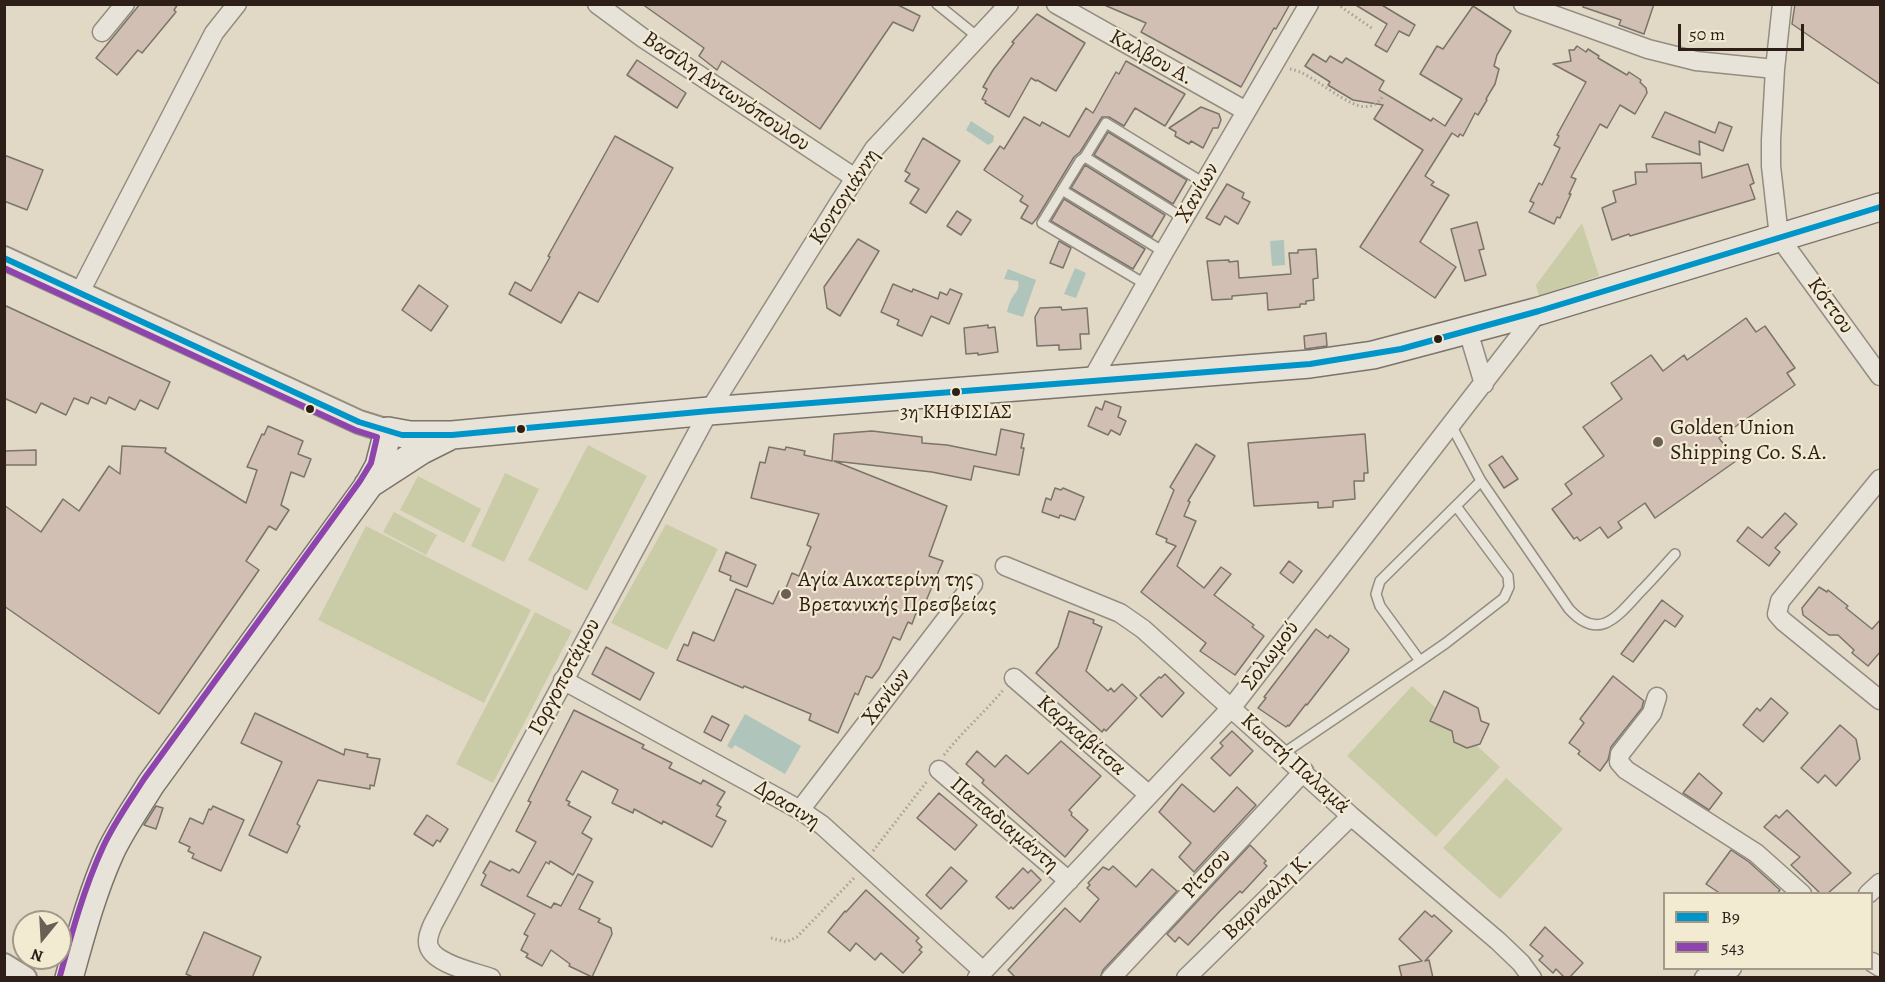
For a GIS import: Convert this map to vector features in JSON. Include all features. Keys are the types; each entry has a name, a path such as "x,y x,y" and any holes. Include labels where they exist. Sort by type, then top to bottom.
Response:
{"main road":[{"path":"69,978 82,927 96,887 111,851 130,818 158,775 368,486 379,466 388,431 410,435 452,435 709,411 1090,383 1347,359 1401,350 1539,311 1881,207"},
{"path":"368,486 422,450 452,435"}],"street":[{"path":"102,32 125,4"},
{"path":"80,292 214,33 237,4"},
{"name":"Βασίλη Αντωνόπουλου","path":"597,4 643,38 855,178"},
{"name":"Κοντογιάννη","path":"709,411 874,149 1009,4"},
{"name":"Καλβου Α.","path":"1056,4 1246,111"},
{"name":"Χανίων","path":"1090,383 1145,284 1309,4"},
{"path":"1523,4 1648,49 1696,61 1775,69"},
{"path":"1779,237 1771,166 1775,69 1782,4"},
{"name":"Κόττου","path":"1779,237 1881,376"},
{"path":"4,258 359,422 388,431"},
{"name":"Σολωμού","path":"980,974 1232,707 1539,311"},
{"path":"1468,331 1484,384"},
{"name":"Γοργοποτάμου","path":"491,978 436,958 428,946 433,924 709,411"},
{"path":"1881,479 1780,601 1778,614 1783,621 1881,700"},
{"name":"Κωστή Παλαμά","path":"1005,566 1120,613 1143,629 1284,753 1351,816 1498,941 1521,963 1532,978"},
{"name":"Χανίων","path":"801,810 973,584"},
{"name":"Καρκαβίτσα","path":"1014,678 1148,794"},
{"name":"Δρασινη","path":"563,680 801,810 822,825 865,864 980,974"},
{"path":"1657,697 1652,713 1620,754 1619,762 1626,770 1756,853 1800,892"},
{"name":"Παπαδιαμάντη","path":"939,770 1069,880"},
{"name":"Ρίτσου","path":"1111,978 1304,771"},
{"name":"Βαρνααλη Κ.","path":"1186,978 1351,816"},
{"path":"4,965 25,978"},
{"path":"1704,978 1729,970"}],"lane":[{"path":"937,4 979,38"},
{"path":"1145,284 1042,223 1106,123 1204,183"},
{"path":"1085,157 1184,218"},
{"path":"1062,190 1164,252"},
{"path":"1450,423 1481,481 1569,609 1579,620 1590,625 1604,625 1617,618 1675,554"},
{"path":"1420,661 1380,606 1377,594 1380,581 1481,481"},
{"path":"1284,753 1420,661 1504,598 1509,588 1508,576 1456,506"}],"path":[{"path":"1336,4 1373,29"},
{"path":"1269,71 1282,69 1303,72 1349,102 1368,108 1384,95"},
{"path":"771,938 786,942 797,937 857,875 918,791 939,770 942,759 956,740 986,711 1014,678"}],"green space":[{"path":"1582,223 1599,276 1539,296 1536,285"},
{"path":"588,445 647,476 587,591 528,560"},
{"path":"505,473 539,489 504,562 471,546"},
{"path":"418,476 481,509 464,543 400,510"},
{"path":"394,512 437,535 426,555 383,532"},
{"path":"666,524 718,549 667,650 611,623"},
{"path":"366,526 531,610 484,703 318,620"},
{"path":"535,612 572,631 493,783 456,764"},
{"path":"1412,686 1500,767 1436,837 1347,756"},
{"path":"1506,778 1563,829 1500,899 1443,848"}],"shaded area":[{"path":"971,121 994,136 993,142 988,145 966,130"},
{"path":"1284,240 1285,265 1272,266 1270,241"},
{"path":"1075,268 1086,273 1076,298 1064,294"},
{"path":"1008,269 1036,280 1023,317 1007,312 1018,286 1018,281 1004,279"},
{"path":"745,714 801,746 785,774 735,745 732,749 727,746"}],"building":[{"path":"140,4 178,4 174,10 176,12 142,53 138,50 117,75 96,58"},
{"path":"642,4 896,4 920,16 913,31 893,22 820,129 722,61 717,70 699,56 704,48"},
{"path":"1102,4 1290,4 1241,87 1141,32 1146,23"},
{"path":"1354,4 1380,4 1415,25 1409,36 1399,31 1387,52 1375,45 1387,24"},
{"path":"1583,4 1654,4 1644,34 1619,25 1621,20 1583,7"},
{"path":"1795,4 1881,4 1881,85 1792,24"},
{"path":"1473,6 1511,31 1497,55 1494,66 1499,69 1487,100 1478,115 1475,113 1463,136 1460,134 1458,137 1452,133 1425,176 1434,182 1431,185 1449,195 1420,242 1456,267 1435,298 1360,247 1423,150 1374,119 1383,105 1353,100 1328,85 1330,82 1305,66 1313,54 1326,62 1330,56 1342,63 1346,58 1384,81 1379,90 1431,121 1433,118 1445,126 1462,99 1420,74 1437,46 1443,49"},
{"path":"1037,14 1085,43 1056,91 1031,78 1009,117 985,103 986,101 982,99 987,89 983,87 1014,43 1012,42"},
{"path":"1577,46 1586,52 1588,49 1599,56 1598,58 1627,75 1629,72 1641,80 1647,93 1635,114 1620,105 1607,128 1600,124 1571,177 1576,179 1569,194 1571,194 1560,218 1557,217 1554,224 1529,212 1534,203 1530,201 1539,183 1542,185 1560,148 1554,145 1559,136 1557,135 1586,82 1553,64 1571,61 1569,50 1574,50"},
{"path":"637,60 686,93 677,108 627,75"},
{"path":"1126,61 1185,94 1165,126 1135,108 1124,126 1109,117 1102,117 1080,152 1074,157 1037,218 1032,224 1021,218 1028,206 1020,201 1023,196 984,170 1000,146 1004,149 1024,117 1040,126 1042,122 1069,137 1086,108 1093,113 1116,72 1119,74"},
{"path":"1201,107 1219,114 1221,120 1218,128 1213,128 1203,148 1191,141 1189,144 1175,136 1176,132 1169,128"},
{"path":"1665,112 1715,133 1719,122 1732,127 1723,151 1699,141 1700,155 1652,137"},
{"path":"1108,132 1187,180 1173,204 1094,155"},
{"path":"615,136 673,168 598,302 579,292 561,323 509,294 515,282 531,291"},
{"path":"923,138 960,161 926,213 910,203 919,189 905,181 910,174 905,171"},
{"path":"4,155 43,170 27,210 4,201"},
{"path":"1701,163 1702,178 1748,164 1754,183 1750,185 1755,199 1612,240 1602,208 1616,202 1613,191 1636,184 1635,172 1647,172 1646,164"},
{"path":"1085,165 1165,215 1152,237 1071,188"},
{"path":"1227,184 1244,193 1242,198 1250,202 1238,224 1225,216 1220,225 1206,218"},
{"path":"1064,199 1145,249 1133,269 1051,221"},
{"path":"957,211 971,220 961,235 947,226"},
{"path":"1477,222 1484,249 1479,250 1486,275 1465,281 1451,229"},
{"path":"858,239 879,251 840,316 827,308 824,287"},
{"path":"1059,241 1071,248 1063,268 1050,263"},
{"path":"1316,249 1318,278 1313,279 1314,300 1300,304 1300,307 1268,310 1267,293 1212,300 1207,261 1238,261 1239,278 1291,274 1289,253"},
{"path":"893,284 938,299 940,292 947,295 950,289 962,294 949,324 931,316 922,336 897,325 899,320 881,312"},
{"path":"419,285 448,306 431,331 402,310"},
{"path":"4,305 170,382 158,409 140,400 135,410 109,397 106,404 91,397 88,404 74,398 66,415 41,403 36,413 4,398"},
{"path":"1061,307 1062,310 1087,308 1089,334 1080,334 1081,349 1059,350 1059,345 1037,346 1035,317 1040,308"},
{"name":"Golden Union Shipping Co. S.A.","path":"1746,318 1756,332 1765,326 1795,368 1787,373 1795,385 1719,438 1736,461 1655,518 1645,503 1618,522 1622,528 1608,538 1600,527 1580,541 1577,537 1574,539 1552,509 1572,494 1565,484 1604,456 1583,427 1622,399 1611,383 1651,355 1663,371 1684,355 1687,360"},
{"path":"988,325 988,328 995,327 998,352 966,354 964,328"},
{"path":"1326,333 1327,346 1305,349 1304,336"},
{"path":"1105,401 1121,407 1118,417 1126,421 1120,435 1111,430 1108,435 1088,426 1096,407 1102,410"},
{"path":"268,426 303,441 298,454 311,459 304,477 291,472 281,505 289,510 276,530 269,526 246,561 259,570 159,714 4,606 4,505 41,532 63,499 79,511 109,466 120,474 122,446 166,448 165,452 246,503 257,470 247,467"},
{"path":"1001,429 1024,434 1019,475 974,466 971,480 932,472 834,461 947,506 929,556 943,561 920,615 916,613 912,624 908,622 900,640 893,637 879,669 872,678 866,676 858,695 855,693 838,733 809,720 811,714 677,660 684,644 688,646 693,632 714,641 736,589 773,604 779,591 784,593 792,573 799,576 811,547 807,545 819,514 751,498 760,462 765,463 769,447 785,450 786,447 805,451 804,455 832,461 834,434 872,431 922,437 922,443 947,445 996,455"},
{"path":"1365,434 1368,473 1364,473 1364,481 1354,481 1355,499 1333,501 1333,507 1318,508 1318,502 1254,506 1248,443"},
{"path":"1196,444 1215,456 1188,501 1190,502 1184,516 1196,521 1177,566 1204,588 1221,567 1231,574 1214,595 1254,625 1252,627 1264,636 1235,675 1200,651 1206,643 1141,592 1176,546 1156,534 1174,490 1170,487"},
{"path":"36,450 36,465 4,465 4,451"},
{"path":"1502,456 1518,479 1504,488 1489,465"},
{"path":"1055,488 1061,490 1063,488 1084,497 1075,520 1060,515 1059,518 1042,512 1046,498 1051,500"},
{"path":"1785,513 1797,524 1775,548 1780,552 1769,566 1737,541 1748,527 1762,538"},
{"path":"726,552 756,565 747,587 730,580 731,576 719,571"},
{"path":"1289,561 1302,571 1293,583 1280,573"},
{"path":"1819,587 1827,592 1828,590 1872,629 1881,619 1881,651 1868,666 1852,653 1854,650 1838,635 1829,635 1803,615 1802,608"},
{"path":"1662,600 1683,616 1675,627 1665,620 1633,662 1621,654"},
{"path":"1069,611 1094,620 1093,623 1102,627 1086,671 1108,691 1111,688 1114,692 1122,684 1137,698 1106,731 1104,729 1102,732 1036,673 1058,647"},
{"path":"1316,629 1328,638 1330,635 1349,649 1307,705 1286,727 1258,708"},
{"path":"606,647 654,673 640,700 592,674"},
{"path":"1165,674 1184,693 1162,717 1140,695"},
{"path":"1613,676 1644,701 1642,708 1611,747 1608,760 1600,771 1578,754 1580,751 1569,743 1584,723 1580,719"},
{"path":"1444,691 1478,708 1481,721 1489,724 1480,744 1467,748 1454,742 1452,731 1430,721"},
{"path":"1771,698 1788,713 1763,742 1743,725 1757,708 1760,711"},
{"path":"574,710 644,745 642,748 672,763 669,768 701,784 703,780 725,792 717,805 721,807 716,816 726,821 712,847 663,821 662,824 634,809 633,813 612,803 618,790 582,771 566,800 570,802 568,805 591,817 582,833 592,839 573,875 550,861 549,864 546,862 527,896 551,908 554,903 561,906 578,874 593,882 579,909 600,919 598,922 611,928 612,934 592,977 569,966 570,964 551,950 542,966 526,957 528,954 521,950 528,936 524,934 535,914 481,885 486,875 483,873 490,861 519,873 536,842 516,831 531,802 528,801"},
{"path":"255,713 344,755 345,749 380,759 374,786 370,785 370,789 318,780 297,824 300,826 287,853 249,835 282,762 241,743"},
{"path":"712,716 729,725 721,741 704,732"},
{"path":"1840,725 1856,739 1860,759 1836,786 1825,775 1818,783 1801,768"},
{"path":"1232,731 1253,751 1230,776 1211,758 1223,746 1220,743"},
{"path":"1061,741 1101,776 1069,810 1071,815 1088,830 1065,857 982,783 984,780 966,764 977,751 995,767 1006,755 1028,774"},
{"path":"1699,773 1722,793 1709,810 1683,793"},
{"path":"1182,784 1214,812 1237,787 1256,805 1194,872 1179,857 1191,843 1159,812"},
{"path":"939,793 977,825 955,850 917,818"},
{"path":"156,806 163,808 156,829 144,825"},
{"path":"213,806 244,820 221,871 192,858 194,854 188,851 190,847 179,842 190,818 203,824 209,809 211,810"},
{"path":"1787,810 1851,873 1829,892 1819,892 1791,865 1800,857 1764,827 1776,815 1779,818"},
{"path":"427,815 448,829 440,842 437,840 433,846 414,834"},
{"path":"1250,845 1266,861 1264,863 1267,866 1188,945 1179,937 1175,942 1167,934"},
{"path":"1731,850 1749,862 1780,890 1778,892 1718,892 1706,884"},
{"path":"1113,866 1136,887 1152,869 1177,891 1103,970 1100,978 1016,978 1008,970 1065,908 1080,922 1099,899 1087,888 1090,885 1088,883 1103,867 1109,870"},
{"path":"951,867 967,881 941,909 926,895"},
{"path":"1023,868 1028,873 1031,870 1041,880 1013,909 1011,907 1009,909 996,897"},
{"path":"866,890 919,938 916,941 922,947 919,950 922,952 903,973 881,953 875,960 856,943 850,951 828,932"},
{"path":"1425,911 1432,917 1434,915 1452,931 1425,961 1429,960 1433,978 1402,978 1399,966 1422,961 1399,939"},
{"path":"1545,927 1583,963 1569,978 1565,978 1556,969 1553,973 1539,960 1543,956 1530,945"},
{"path":"204,932 261,957 252,978 195,978 186,974"}],"transit line":[{"name":"Β9","path":"4,258 359,422 402,435 452,435 709,411 1310,364 1401,349 1539,311 1880,207"},
{"name":"543","path":"4,268 355,430 377,437 371,463 360,481 144,779 117,821 90,878 60,976"}],"place":[{"name":"3η ΚΗΦΙΣΙΑΣ","path":"956,392"},
{"name":"Golden Union Shipping Co. S.A.","path":"1658,442"},
{"name":"Αγία Αικατερίνη της Βρετανικής Πρεσβείας","path":"786,594"}]}
